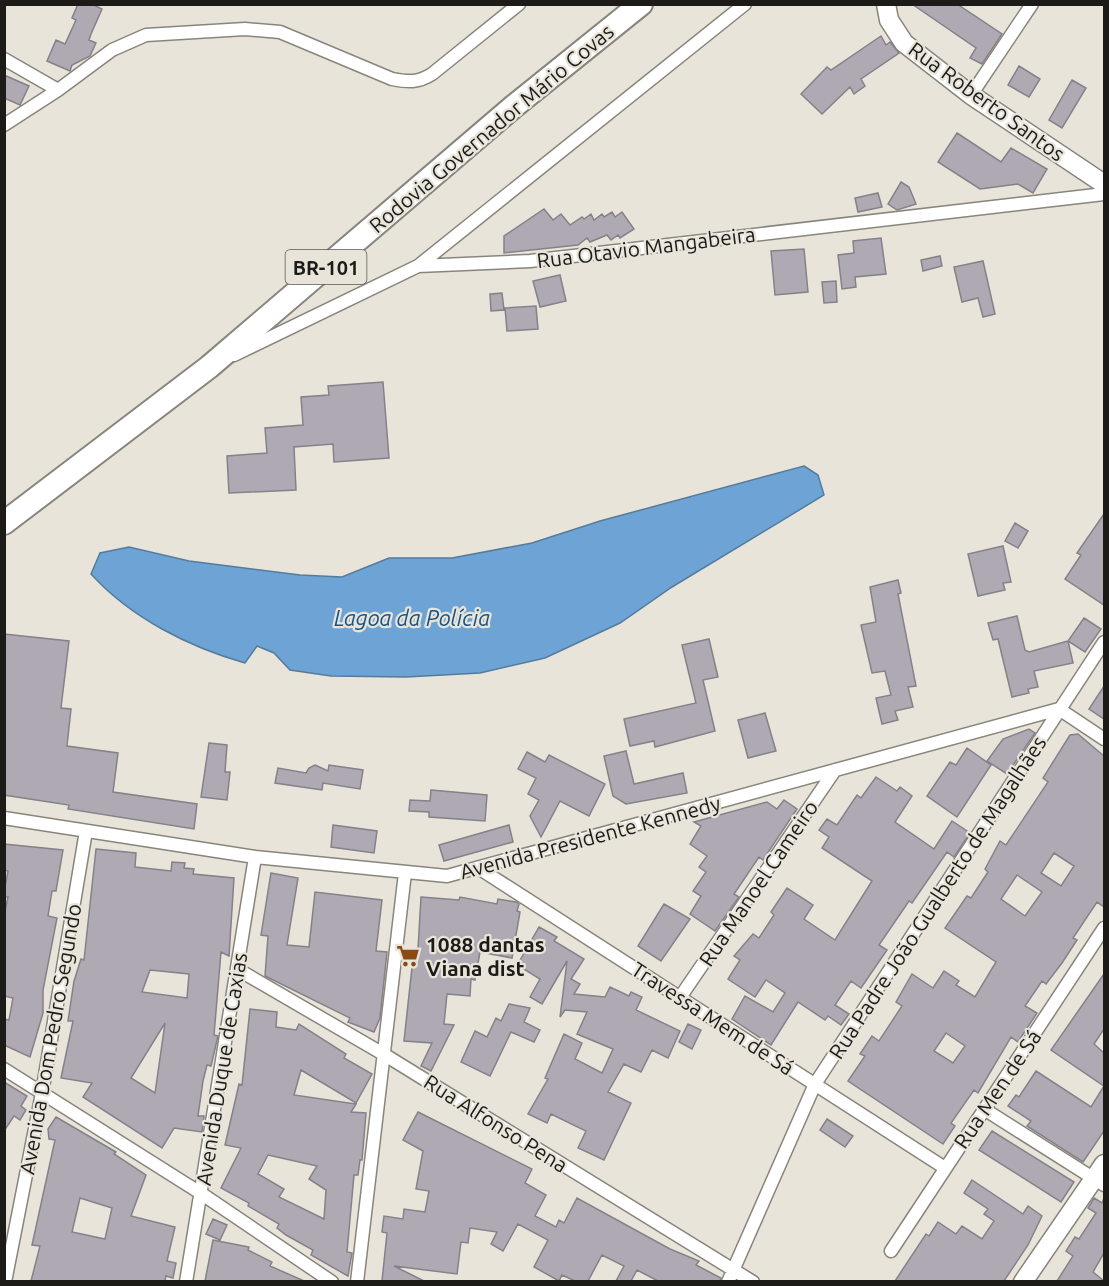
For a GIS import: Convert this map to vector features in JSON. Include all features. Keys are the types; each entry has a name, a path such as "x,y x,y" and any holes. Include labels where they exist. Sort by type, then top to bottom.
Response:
{"highway":[{"name":"Rodovia Governador Mário Covas","path":"4,523 209,367 513,106 642,4"}],"main road":[{"name":"Rua Roberto Santos","path":"886,4 889,20 904,43 971,95 1104,184"},
{"path":"1023,1281 1101,1176"}],"street":[{"path":"4,125 126,42 146,35 245,29 280,32 392,78 409,82 422,81 519,4"},
{"path":"418,266 745,4"},
{"path":"971,95 1032,4"},
{"path":"4,59 58,90"},
{"name":"Rua Otavio Mangabeira","path":"209,367 418,266 530,261 1104,194"},
{"name":"Rua Padre João Gualberto de Magalhães","path":"728,1281 815,1084 1104,642"},
{"path":"1059,710 1104,739"},
{"name":"Avenida Presidente Kennedy","path":"4,818 255,857 447,876 480,869 1059,710"},
{"name":"Rua Manoel Cameiro","path":"681,996 835,770"},
{"name":"Avenida Dom Pedro Segundo","path":"5,1281 42,1093 86,831"},
{"name":"Avenida Duque de Caxias","path":"186,1281 202,1194 255,857"},
{"name":"Travessa Mem de Sá","path":"480,869 681,996 945,1168"},
{"path":"357,1281 405,873"},
{"name":"Rua Men de Sá","path":"891,1251 1104,928"},
{"name":"Rua Alfonso Pena","path":"237,969 385,1055 753,1281"},
{"path":"4,1069 202,1194 332,1281"},
{"path":"984,1109 1101,1176"}],"water":[{"name":"Lagoa da Polícia","path":"804,466 818,475 824,495 672,587 620,623 545,658 480,673 406,677 331,676 290,670 274,653 257,646 245,663 203,649 162,629 124,604 91,574 100,553 129,547 189,561 300,575 342,577 389,558 452,558 532,543 600,521"}],"building":[{"path":"78,4 92,4 102,9 89,40 96,43 90,56 72,65 70,71 47,61 56,40 65,44 76,20 72,18"},
{"path":"912,4 957,4 1002,34 982,64 970,58 976,48"},
{"path":"881,36 886,45 890,42 899,53 861,79 865,86 854,94 850,87 822,114 801,94 827,67 831,70"},
{"path":"1019,66 1040,79 1029,97 1008,85"},
{"path":"4,75 29,86 20,105 4,98"},
{"path":"1072,80 1086,88 1062,128 1049,120"},
{"path":"957,133 1001,162 1011,148 1047,169 1033,193 1018,184 980,189 938,162"},
{"path":"901,182 909,187 916,204 897,210 888,204"},
{"path":"878,193 882,207 858,212 855,198"},
{"path":"544,209 553,220 561,214 570,225 591,214 594,220 602,214 604,217 612,212 615,217 622,212 634,229 620,238 618,235 611,240 607,235 590,242 587,238 578,245 504,253 504,236"},
{"path":"881,238 886,274 855,277 856,287 842,289 838,255 854,253 853,241"},
{"path":"804,249 808,292 775,295 771,251"},
{"path":"940,256 942,266 923,271 921,260"},
{"path":"983,261 995,314 983,317 978,298 962,302 954,267"},
{"path":"560,275 566,301 540,307 533,281"},
{"path":"836,281 837,302 824,303 822,282"},
{"path":"502,293 504,310 491,311 490,294"},
{"path":"536,306 538,329 507,331 505,308"},
{"path":"383,382 389,458 334,462 333,444 294,447 296,490 229,493 227,456 267,453 265,428 303,425 301,397 329,395 328,386"},
{"path":"1104,514 1104,605 1065,579 1081,555 1077,553"},
{"path":"1015,523 1028,531 1018,548 1005,541"},
{"path":"1003,546 1011,582 1003,583 1005,590 978,596 968,554"},
{"path":"898,580 901,593 898,594 916,686 908,687 913,707 895,711 898,720 882,724 876,698 891,695 885,671 872,673 861,625 876,622 870,587"},
{"path":"1017,616 1025,650 1029,652 1068,641 1073,663 1034,671 1038,687 1028,689 1029,693 1012,697 998,639 993,640 988,623"},
{"path":"1084,618 1101,629 1085,652 1068,641"},
{"path":"4,634 69,641 61,708 71,709 67,746 118,753 113,792 197,804 194,829 68,809 69,805 4,795"},
{"path":"709,639 718,677 703,680 715,731 655,747 654,741 630,746 624,719 696,703 682,645"},
{"path":"1104,686 1104,719 1089,709"},
{"path":"765,713 776,751 748,758 738,720"},
{"path":"1029,729 1035,733 1007,774 987,761 1003,739"},
{"path":"1078,734 1104,756 1104,907 1097,902 1073,938 1077,940 1062,963 1046,984 1042,981 1025,1006 1037,1013 1018,1042 1011,1037 978,1093 974,1090 951,1123 955,1126 943,1144 848,1081 865,1056 860,1054 872,1036 879,1041 902,1006 896,1002 912,974 933,988 944,971 959,981 956,985 975,997 996,962 945,928 967,896 971,898 988,872 985,869 1000,841 1006,845 1048,782 1043,778 1070,735","holes":["1054,853 1074,866 1061,886 1041,873","1017,875 1042,892 1025,916 1001,899","946,1033 965,1046 953,1063 934,1051"]},
{"path":"209,743 227,745 225,772 230,772 227,800 201,797"},
{"path":"967,748 991,765 957,817 927,796 950,762 956,765"},
{"path":"626,751 634,784 683,773 687,793 626,804 613,796 604,756"},
{"path":"527,752 545,762 549,755 605,784 589,816 560,801 541,837 530,816 539,800 528,794 536,778 518,769"},
{"path":"315,765 328,771 329,765 363,770 360,789 323,783 322,790 275,783 278,768 306,773"},
{"path":"876,777 897,791 900,787 912,796 895,822 934,849 952,821 970,833 954,857 947,852 912,903 909,901 879,945 887,950 861,988 851,981 835,1005 849,1014 841,1025 828,1016 825,1020 798,1002 771,1045 732,1019 745,996 773,1012 785,993 766,980 755,997 728,979 740,960 734,956 753,934 759,938 774,915 771,912 787,888 813,905 804,919 835,940 872,881 822,848 829,837 819,830 827,819 837,825 857,795 861,798"},
{"path":"431,790 487,795 485,821 429,817 429,812 409,811 410,800 430,801"},
{"path":"784,800 797,809 763,860 759,857 734,894 739,897 715,931 690,914 701,896 693,891 706,872 699,867 707,856 690,844 701,826 694,822 767,802 777,809"},
{"path":"333,825 377,831 374,853 331,847"},
{"path":"509,825 513,842 444,861 439,845"},
{"path":"4,844 63,850 56,891 52,891 48,916 57,918 43,990 43,1013 30,1057 4,1045 4,1019 9,1020 13,998 4,996 4,916 8,897 4,897 4,892 8,871 4,870"},
{"path":"96,849 136,853 135,867 171,871 172,862 185,863 184,868 194,869 193,874 234,878 229,956 221,952 214,1035 218,1036 211,1066 207,1065 203,1081 198,1116 204,1116 202,1132 174,1128 162,1148 83,1097 92,1083 61,1078 73,1021 68,1021 74,981 81,959 84,960","holes":["150,970 189,974 187,998 142,992","165,1023 155,1093 131,1078"]},
{"path":"271,873 298,878 287,945 309,947 315,892 382,900 376,951 387,952 380,1018 374,1032 348,1022 350,1018 265,976 268,936 261,935"},
{"path":"421,897 459,900 460,897 497,904 498,899 516,902 519,904 517,911 520,912 512,958 480,952 475,980 471,979 470,996 447,994 444,1024 454,1025 431,1071 421,1066 432,1043 404,1041 414,949 418,949"},
{"path":"664,904 690,919 661,961 638,946"},
{"path":"539,927 557,937 554,941 584,959 571,979 580,984 574,994 605,997 610,987 629,996 631,992 642,997 636,1010 680,1031 668,1058 652,1050 641,1072 624,1064 608,1092 631,1103 604,1160 578,1148 586,1131 551,1114 547,1123 528,1114 548,1079 545,1078 564,1034 582,1043 575,1059 602,1073 613,1049 577,1034 587,1012 565,1010 560,1017 567,961 542,1004 530,997 540,979 519,966 519,962"},
{"path":"1104,974 1104,1029 1094,1044 1104,1053 1104,1086 1051,1050"},
{"path":"509,1004 530,1008 524,1022 540,1030 534,1042 511,1032 490,1076 461,1062 475,1031 487,1037 496,1018 501,1021"},
{"path":"250,1009 277,1012 276,1027 296,1030 299,1024 346,1054 344,1058 372,1074 356,1103 301,1070 294,1095 356,1104 351,1112 366,1113 362,1160 360,1160 358,1175 354,1175 347,1252 352,1253 348,1276 311,1255 313,1250 286,1235 277,1228 279,1224 248,1206 249,1203 221,1188 241,1148 225,1145 239,1084 242,1085","holes":["268,1155 317,1166 309,1179 326,1190 324,1219 279,1197 284,1189 258,1174"]},
{"path":"688,1024 701,1030 692,1049 679,1042"},
{"path":"1036,1071 1091,1107 1104,1086 1104,1131 1083,1162 1027,1126 1031,1121 1008,1106 1016,1095 1019,1097"},
{"path":"4,1082 27,1096 21,1106 26,1110 20,1120 14,1116 4,1131"},
{"path":"418,1112 532,1169 525,1183 546,1195 535,1216 556,1227 559,1220 564,1223 577,1198 670,1249 699,1261 696,1265 721,1278 720,1281 658,1281 637,1270 631,1281 616,1281 624,1266 602,1255 588,1281 575,1281 562,1275 559,1281 534,1267 548,1240 518,1224 503,1251 491,1244 497,1232 470,1228 468,1243 461,1242 457,1274 394,1266 424,1281 382,1281 387,1233 382,1232 384,1216 403,1219 404,1209 425,1212 429,1191 416,1189 423,1151 403,1140"},
{"path":"56,1117 116,1152 114,1154 146,1175 131,1216 175,1227 167,1261 176,1263 173,1278 166,1276 165,1281 31,1281 40,1246 32,1245 55,1140 49,1139 48,1129","holes":["80,1198 112,1208 105,1239 72,1232"]},
{"path":"827,1119 853,1136 845,1147 820,1130"},
{"path":"992,1131 1074,1182 1061,1202 979,1150"},
{"path":"972,1180 1023,1214 1028,1206 1042,1216 1028,1245 1004,1281 895,1281 926,1234 929,1236 938,1222 956,1234 962,1226 982,1239 994,1221 984,1214 988,1209 964,1193"},
{"path":"1094,1198 1102,1203 1104,1198 1104,1253 1093,1272 1104,1281 1057,1281 1073,1256 1066,1251 1075,1237 1079,1239 1096,1213 1088,1208"},
{"path":"213,1219 227,1225 220,1240 206,1234"},
{"path":"213,1240 249,1247 248,1250 272,1262 270,1266 304,1281 205,1281"}],"place":[{"name":"1088 dantas Viana dist","path":"408,956"}]}
